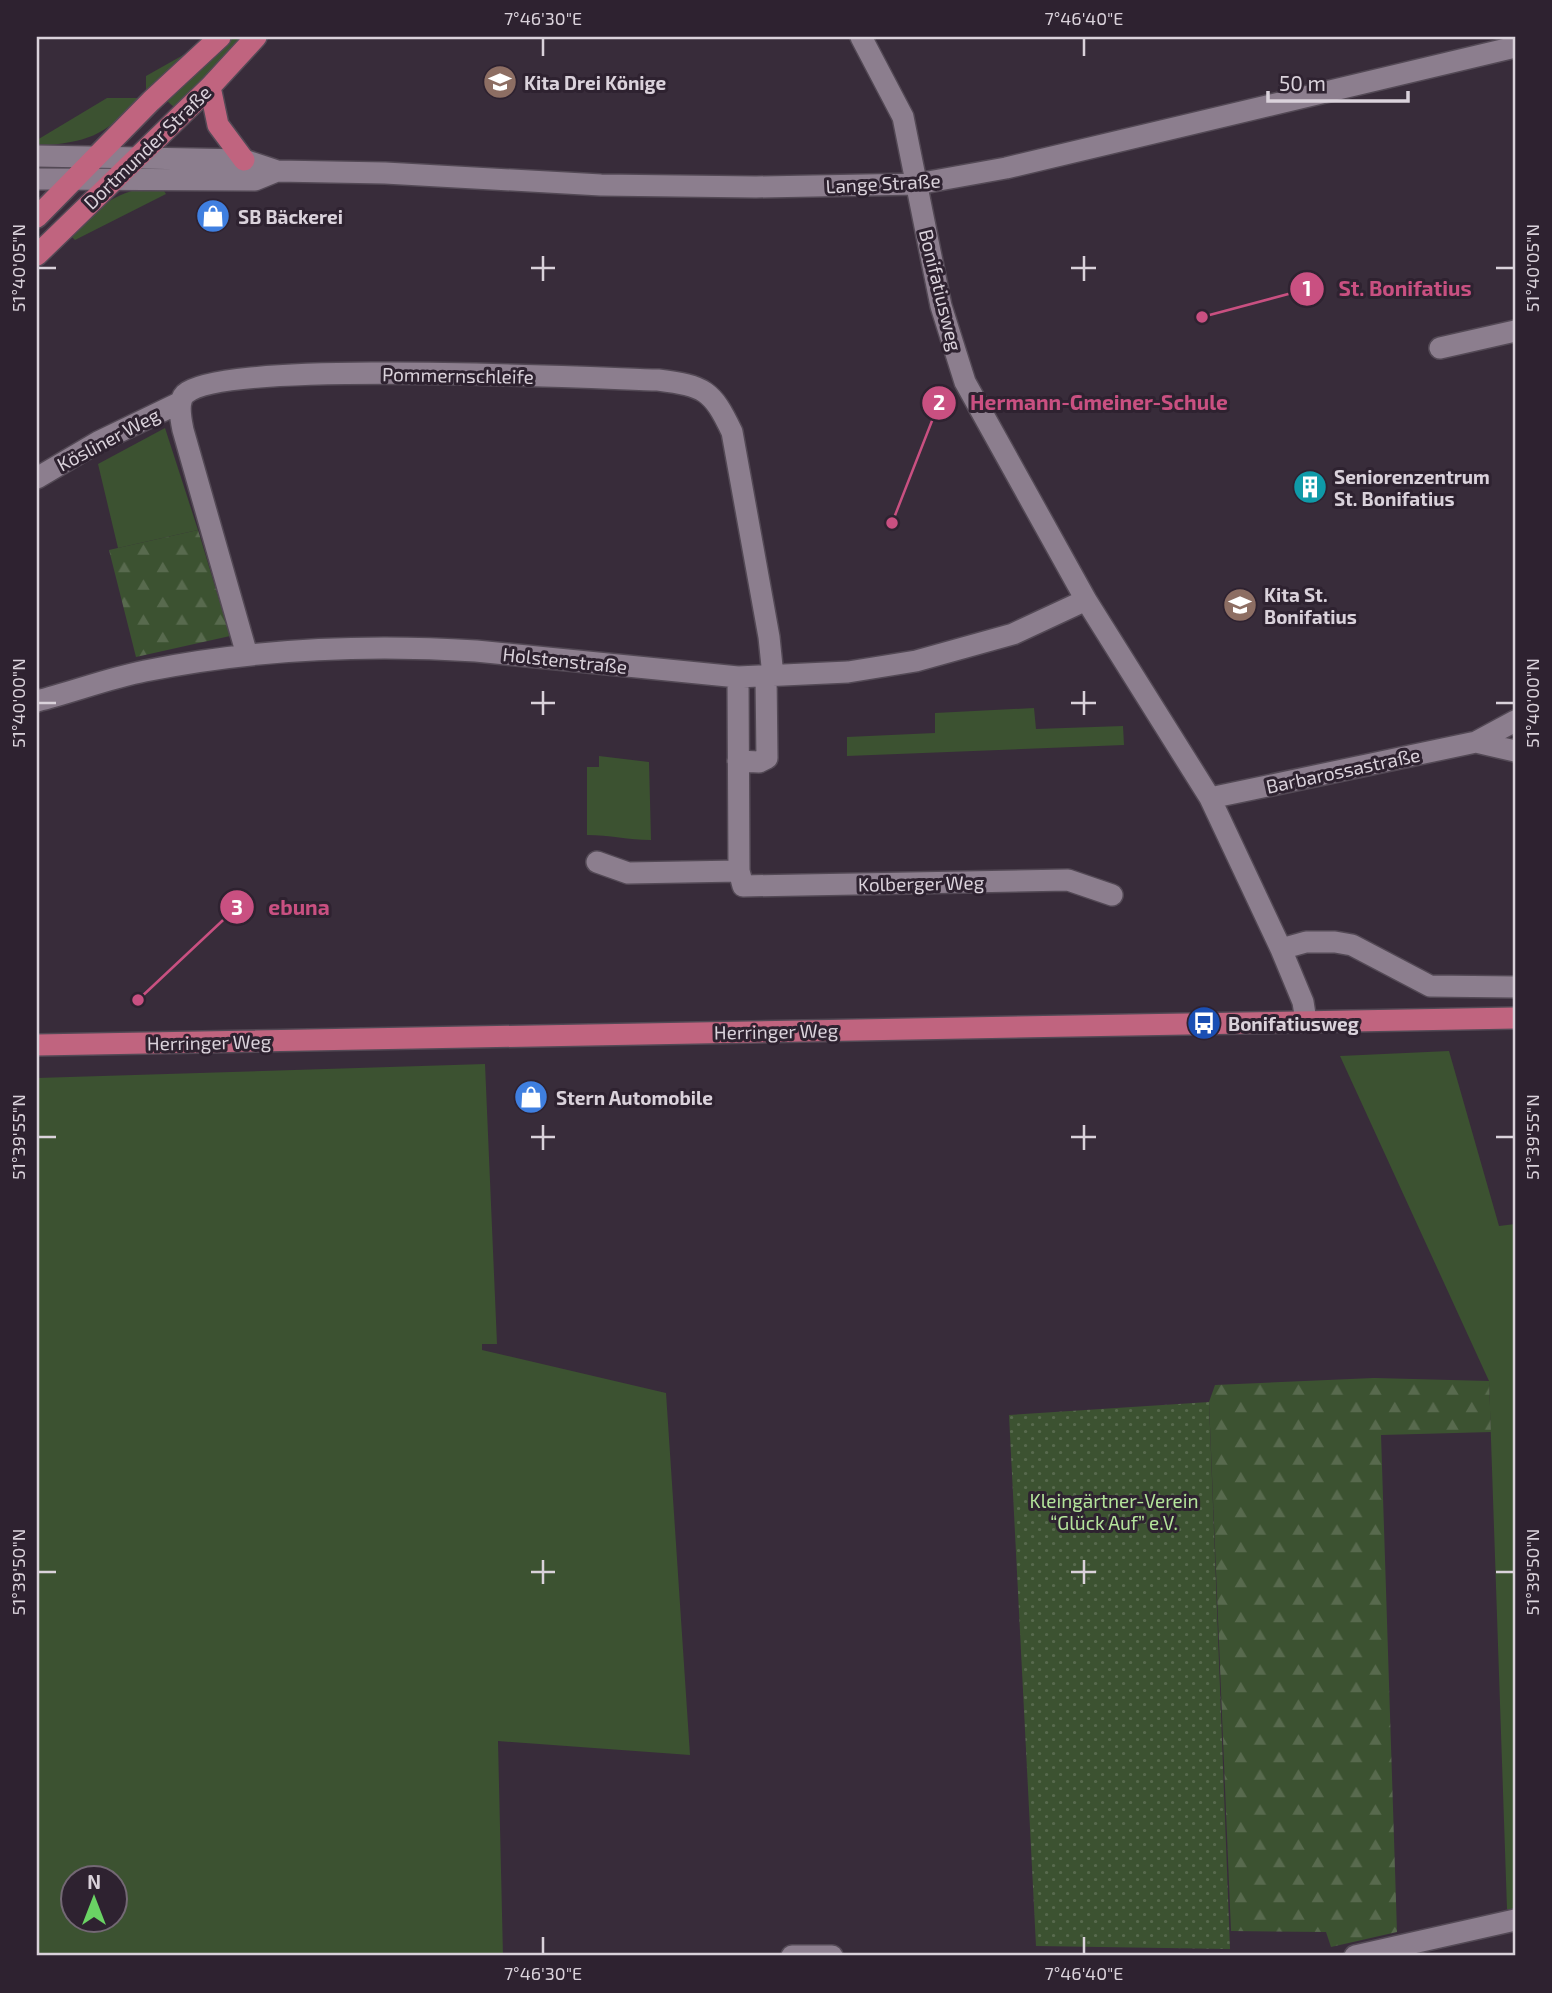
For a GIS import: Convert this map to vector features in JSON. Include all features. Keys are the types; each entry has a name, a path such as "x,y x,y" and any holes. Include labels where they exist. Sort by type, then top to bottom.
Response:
{"main road":[{"name":"Dortmunder Straße","path":"37,217 151,101 220,37"},
{"name":"Dortmunder Straße","path":"37,255 256,37"},
{"path":"209,86 218,125 244,160"},
{"name":"Herringer Weg","path":"37,1045 1515,1017"}],"street":[{"name":"Bonifatiusweg","path":"861,37 903,117 941,306 965,382 1086,600 1210,798 1281,949 1303,1002 1306,1021"},
{"name":"Lange Straße","path":"37,156 244,160 277,171 385,173 601,185 769,187 917,184 1006,169 1515,47"},
{"name":"Lange Straße","path":"37,179 255,180 277,171"},
{"path":"1440,348 1515,331"},
{"name":"Pommernschleife","path":"181,402 185,394 198,387 225,382 287,375 344,373 658,380 688,384 706,392 718,404 732,432 769,636 770,676"},
{"path":"181,402 181,422 247,655"},
{"name":"Kösliner Weg","path":"37,478 98,442 181,402"},
{"name":"Holstenstraße","path":"37,701 144,671 247,655 342,648 433,648 738,677 848,672 916,661 1013,634 1086,600"},
{"path":"738,761 759,762 767,758 770,676"},
{"path":"597,862 628,873 739,871 738,677"},
{"name":"Barbarossastraße","path":"1210,798 1476,742 1515,721"},
{"name":"Barbarossastraße","path":"1476,742 1515,751"},
{"name":"Kolberger Weg","path":"739,871 743,887 1068,880 1112,895"},
{"path":"1281,949 1306,942 1335,942 1352,945 1430,986 1515,987"},
{"path":"1363,1956 1515,1920"},
{"path":"792,1956 832,1956"}],"green space":[{"path":"234,37 244,37 174,107 167,101"},
{"path":"185,54 146,91 146,76"},
{"path":"107,98 139,100 115,122 93,135 69,142 37,146 37,140"},
{"path":"161,186 166,194 75,240 71,236 110,200 132,191"},
{"path":"165,428 198,530 118,548 98,464"},
{"path":"198,530 230,636 136,657 109,550"},
{"path":"1034,708 1036,729 1123,726 1124,745 847,756 847,737 935,733 935,713"},
{"path":"599,756 649,762 651,840 587,835 587,767 599,767"},
{"path":"1449,1051 1499,1226 1515,1224 1515,1909 1507,1909 1489,1381 1340,1056"},
{"path":"485,1064 497,1344 482,1344 482,1350 666,1393 690,1755 498,1741 503,1956 37,1956 37,1078"},
{"path":"1374,1378 1489,1381 1491,1432 1381,1435 1397,1932 1331,1947 1326,1932 1231,1931 1209,1402 1215,1385"},
{"name":"Kleingärtner-Verein “Glück Auf” e.V.","path":"1209,1402 1230,1949 1036,1946 1009,1415"}],"place":[{"name":"Kita Drei Könige","path":"500,82"},
{"name":"SB Bäckerei","path":"213,216"},
{"name":"St. Bonifatius","path":"1202,317"},
{"name":"Seniorenzentrum St. Bonifatius","path":"1310,487"},
{"name":"Hermann-Gmeiner-Schule","path":"892,523"},
{"name":"Kita St. Bonifatius","path":"1240,605"},
{"name":"ebuna","path":"138,1000"},
{"name":"Bonifatiusweg","path":"1204,1023"},
{"name":"Stern Automobile","path":"531,1097"}]}
